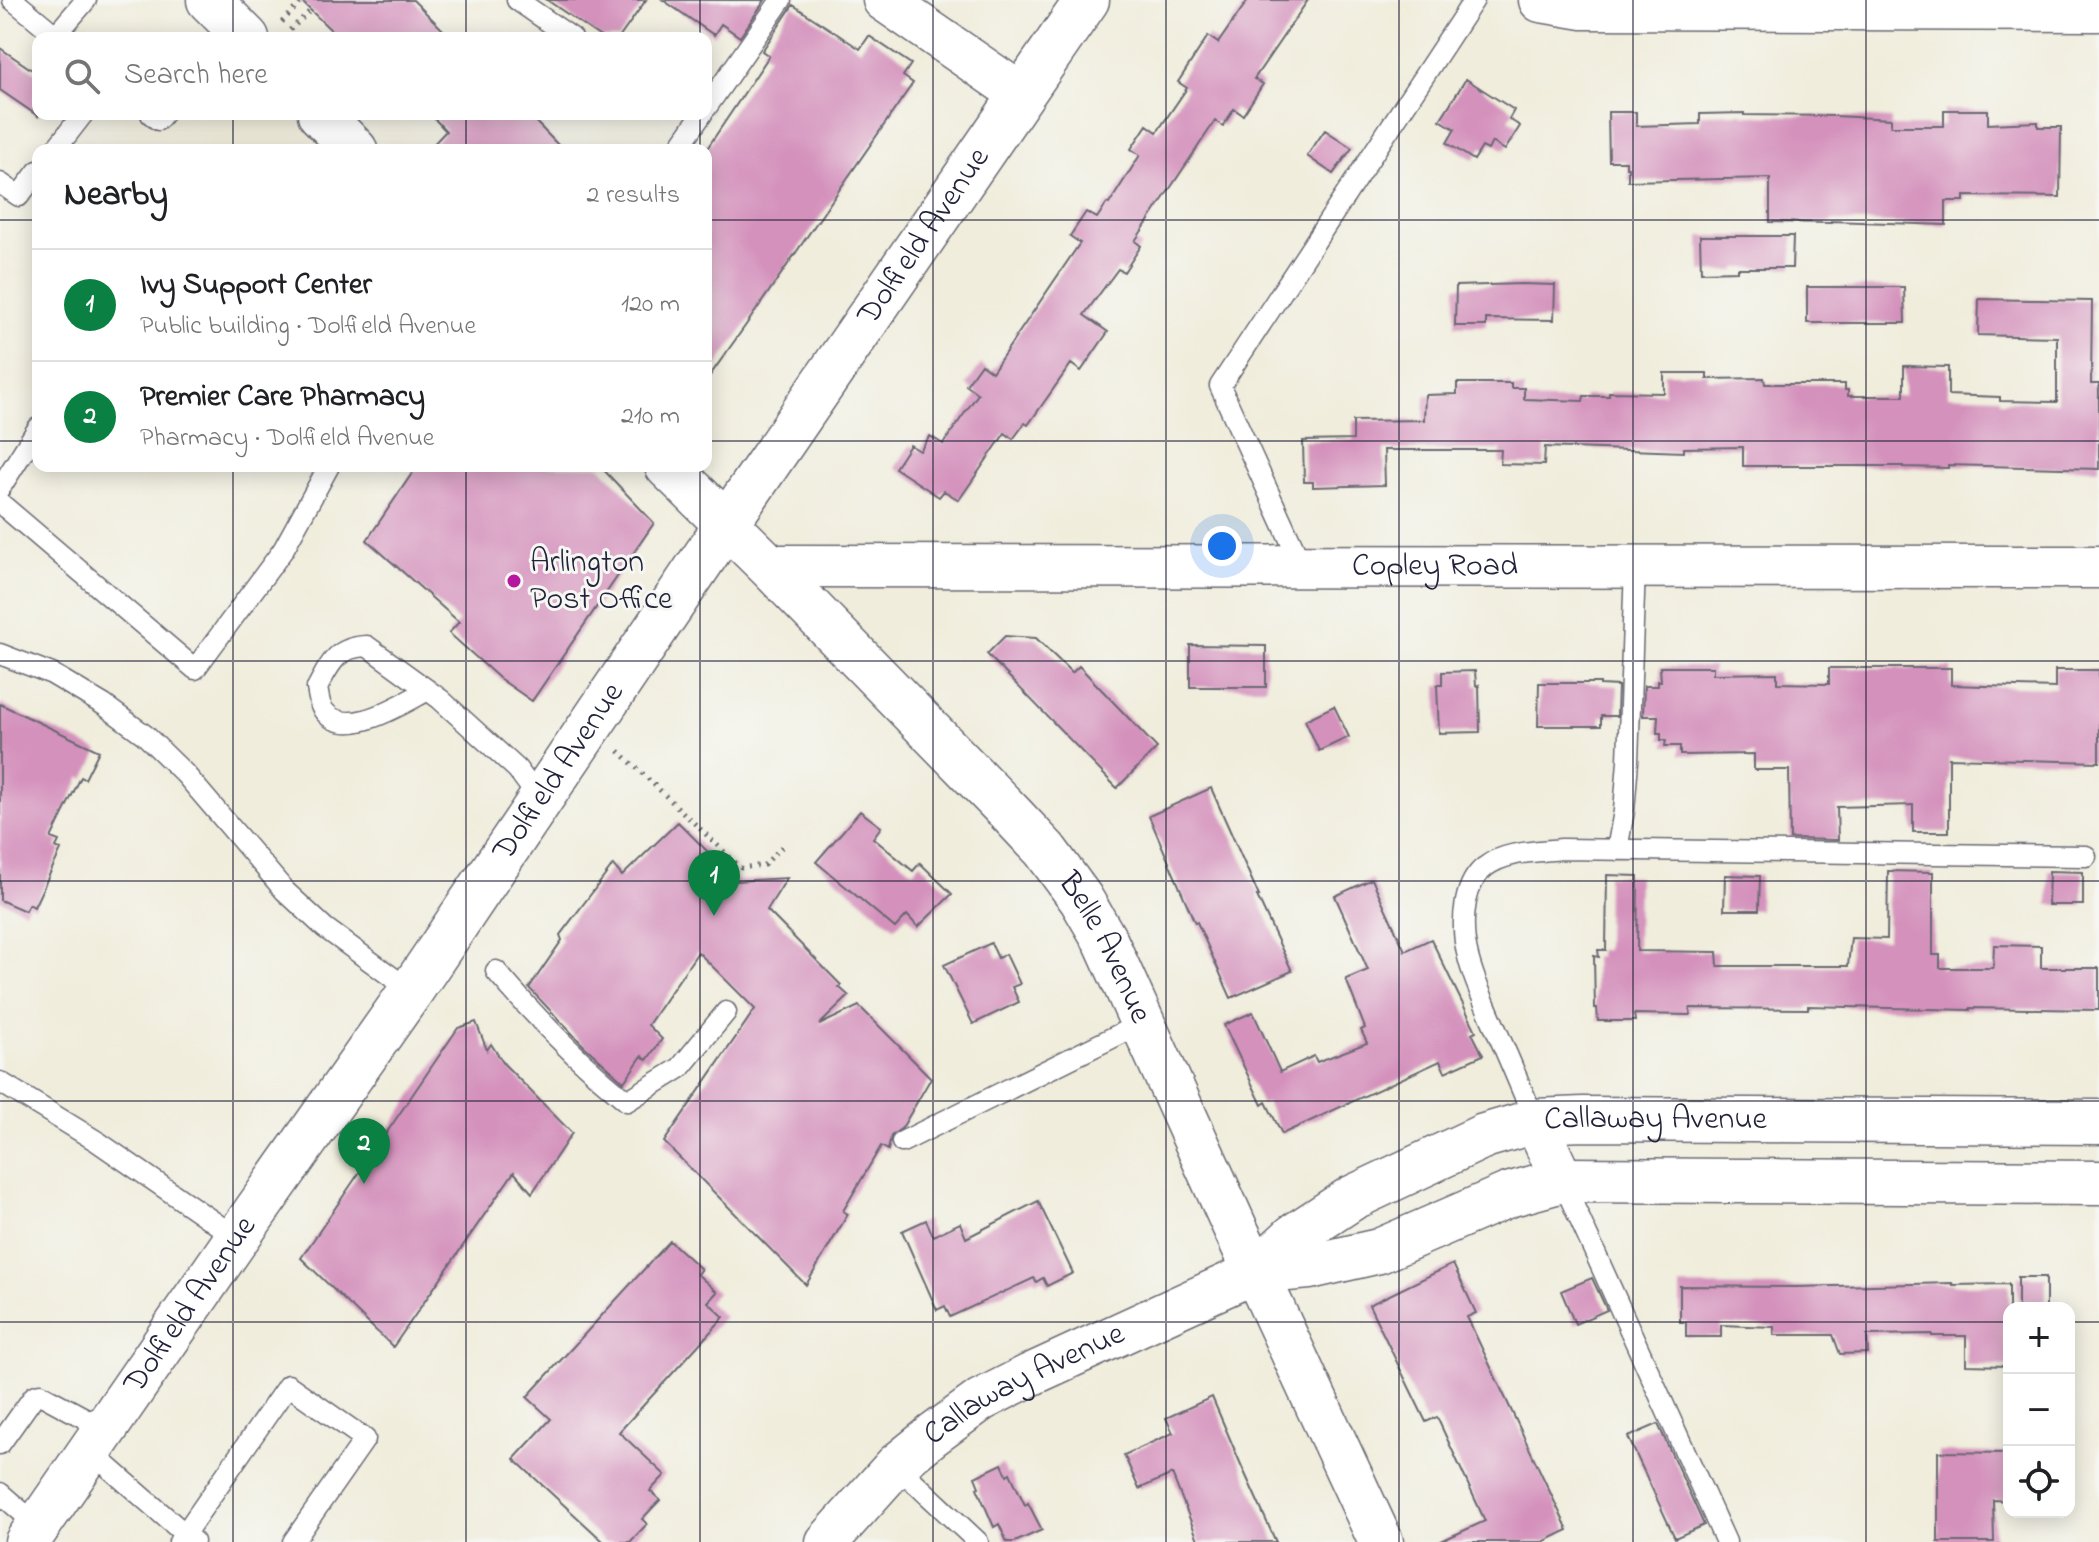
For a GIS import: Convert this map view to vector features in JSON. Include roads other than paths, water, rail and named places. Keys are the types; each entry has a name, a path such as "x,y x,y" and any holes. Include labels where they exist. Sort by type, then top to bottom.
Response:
{"street":[{"path":"884,0 1022,95"},
{"name":"Dolfield Avenue","path":"32,1534 411,991 726,524 1087,0"},
{"path":"1541,0 1583,7 2099,9"},
{"path":"326,120 349,144"},
{"name":"Belle Avenue","path":"673,472 769,566 1045,850 1081,899 1106,942 1381,1542"},
{"name":"Copley Road","path":"769,566 2099,567"},
{"name":"Callaway Avenue","path":"827,1542 896,1465 981,1400 1255,1272 1294,1236 1352,1198 1484,1136 1535,1121 1583,1119 2099,1124"},
{"path":"1535,1121 1562,1180"},
{"name":"Callaway Avenue","path":"1255,1272 1309,1267 1379,1251 1508,1195 1562,1180 2099,1183"}],"lane":[{"path":"13,0 51,32"},
{"path":"61,32 86,0"},
{"path":"517,0 563,32"},
{"path":"712,94 781,0"},
{"path":"1302,566 1220,386 1474,0"},
{"path":"60,144 78,120"},
{"path":"680,144 694,120"},
{"path":"0,183 19,196 32,179"},
{"path":"0,488 32,437"},
{"path":"0,503 195,669 283,550 326,472"},
{"path":"1617,850 1628,761 1635,567"},
{"path":"428,690 371,719 348,723 332,719 321,707 317,688 332,661 342,651 367,646 428,690 517,769 540,800"},
{"path":"0,654 52,674 104,705 145,735 185,774 285,891 325,928 411,991"},
{"path":"1535,1121 1473,976 1465,941 1465,909 1470,885 1483,868 1499,858 1562,849 2086,856"},
{"path":"496,971 592,1072 627,1101 680,1068 726,1012"},
{"path":"902,1142 1142,1023"},
{"path":"0,1082 98,1142 237,1238"},
{"path":"1562,1180 1726,1542"},
{"path":"0,1444 34,1396 40,1394 97,1440 186,1540 288,1385 365,1439 293,1542"},
{"path":"896,1465 978,1542"},
{"path":"0,1493 32,1534"}],"place":[{"name":"Arlington Post Office","path":"514,581"},
{"name":"Ivy Support Center","path":"714,916"},
{"name":"Premier Care Pharmacy","path":"364,1184"}]}
